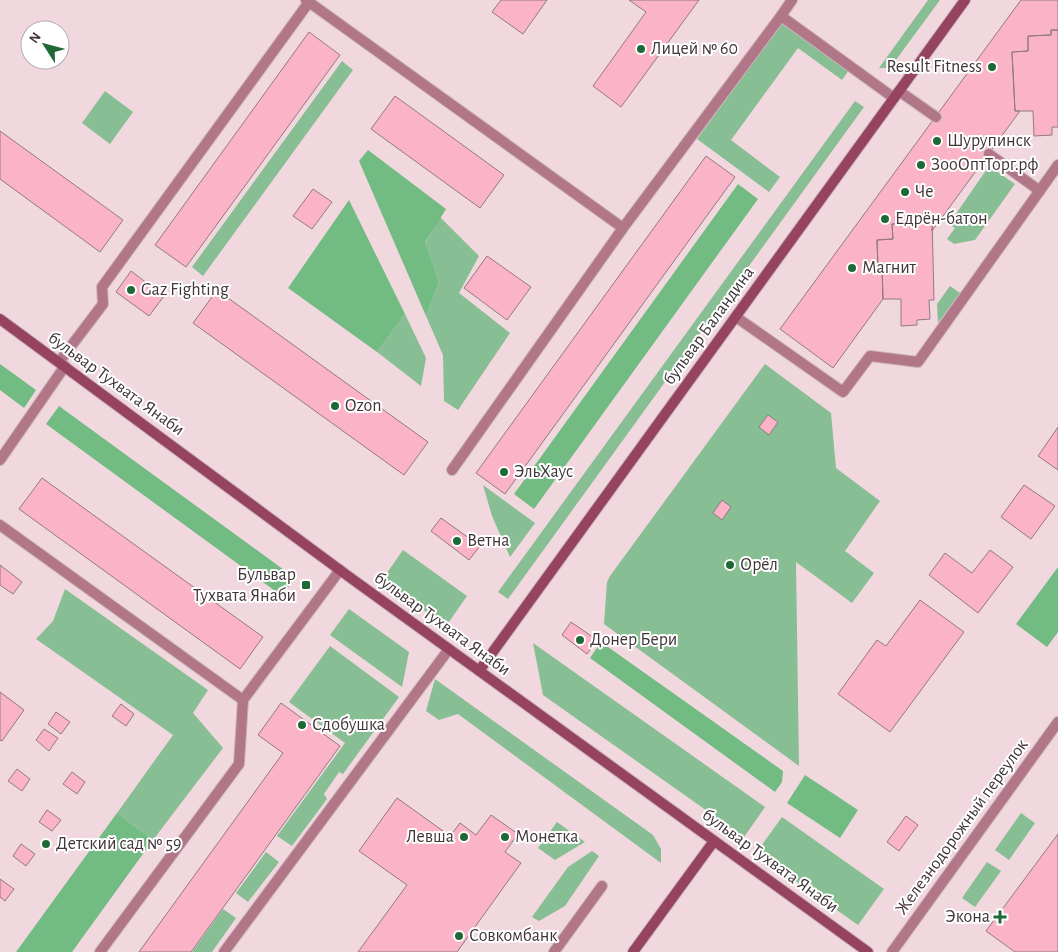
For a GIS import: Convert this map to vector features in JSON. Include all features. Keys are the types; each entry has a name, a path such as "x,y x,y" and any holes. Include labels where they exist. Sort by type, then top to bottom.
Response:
{"main road":[{"name":"бульвар Баландина","path":"479,671 966,0"},
{"name":"бульвар Тухвата Янаби","path":"0,319 340,570 868,952"},
{"path":"633,952 714,841"}],"street":[{"path":"452,470 623,228 792,0"},
{"path":"0,460 103,304 102,286 308,1 623,228"},
{"path":"781,16 897,94 936,116"},
{"path":"989,154 1040,191"},
{"path":"736,317 843,392 870,356 918,362 1058,165"},
{"path":"0,525 243,700"},
{"path":"100,952 239,764 243,700 340,570"},
{"path":"224,952 449,649"},
{"name":"Железнодорожный переулок","path":"892,952 1058,722"},
{"path":"554,952 602,886"}],"green space":[{"path":"928,0 940,0 890,68 879,68"},
{"path":"783,22 849,70 842,80 798,48 731,140 780,177 769,192 697,139"},
{"path":"342,61 353,70 203,276 192,267"},
{"path":"105,91 133,112 110,144 82,123"},
{"path":"855,101 864,107 508,599 498,592"},
{"path":"368,150 446,209 425,243 439,282 426,316 359,161"},
{"path":"989,166 1015,184 975,240 954,244 947,239 955,228 949,224"},
{"path":"738,184 758,199 534,509 514,494"},
{"path":"349,200 405,314 377,352 288,288"},
{"path":"440,217 479,256 459,293 510,333 458,410 444,401 443,355 426,316 439,282 425,244"},
{"path":"950,286 960,293 938,323 937,304"},
{"path":"405,314 426,358 421,386 377,352"},
{"path":"0,364 36,390 24,408 0,390"},
{"path":"765,364 831,413 836,468 880,501 845,551 874,573 852,603 796,562 799,766 604,624 607,582 610,576"},
{"path":"59,406 295,578 282,596 46,424"},
{"path":"483,485 535,523 510,557 492,516"},
{"path":"403,550 467,596 446,626 382,580"},
{"path":"1058,567 1058,632 1047,647 1016,624"},
{"path":"65,589 208,690 193,713 223,748 153,840 117,813 173,735 36,639 53,621"},
{"path":"349,609 409,652 402,687 330,635"},
{"path":"601,642 783,771 782,782 775,792 590,658"},
{"path":"533,643 765,807 744,837 543,695"},
{"path":"330,646 399,697 343,774 339,772 324,794 327,799 292,846 277,836 345,743 289,702"},
{"path":"435,679 653,835 661,849 661,863 458,714 439,720 426,711"},
{"path":"805,775 858,810 840,838 787,803"},
{"path":"117,813 153,840 72,952 16,952"},
{"path":"1021,813 1035,823 1009,860 995,850"},
{"path":"782,817 884,889 858,925 756,853"},
{"path":"557,822 585,842 555,860 538,848"},
{"path":"592,851 599,856 565,906 539,921 532,917 568,867"},
{"path":"266,852 279,862 248,902 236,893"},
{"path":"987,862 1001,871 975,907 962,898"},
{"path":"223,909 236,918 212,952 192,952"}],"building":[{"path":"501,0 547,0 523,34 492,12"},
{"name":"Лицей № 60","path":"629,0 699,0 621,107 593,86 646,12"},
{"path":"1021,0 1058,0 1058,30 1051,30 1051,35 1028,36 1028,51 1012,52 1015,111 1020,111 932,231 932,216 915,216 915,223 892,224 893,239 877,240 878,267 882,267 883,299 833,368 780,329"},
{"path":"1051,30 1058,30 1058,127 1052,127 1052,135 1034,136 1033,111 1015,111 1012,52 1028,51 1028,36 1051,35"},
{"path":"309,32 340,55 186,267 155,245"},
{"path":"395,96 504,175 480,208 371,129"},
{"path":"0,131 123,220 100,252 0,179"},
{"path":"706,156 735,177 505,494 476,473"},
{"path":"313,189 332,202 312,229 293,216"},
{"path":"915,216 932,216 934,300 929,300 930,319 917,320 917,325 901,326 901,299 883,299 882,267 878,267 877,240 893,239 892,224 915,223"},
{"path":"487,256 531,287 507,320 464,288"},
{"path":"131,271 164,296 149,316 116,292"},
{"path":"217,290 428,442 404,475 193,323"},
{"path":"768,415 778,422 769,435 759,427"},
{"path":"1058,427 1058,470 1038,456"},
{"path":"42,478 263,637 240,669 19,509"},
{"path":"1024,485 1055,506 1031,539 1001,517"},
{"path":"722,500 731,507 722,520 713,513"},
{"path":"441,518 480,546 469,560 431,531"},
{"path":"990,550 1013,567 978,613 929,575 945,553 972,573"},
{"path":"0,565 22,582 13,594 0,585"},
{"path":"920,600 964,632 890,732 838,694 877,640 886,646"},
{"path":"571,622 597,640 587,654 562,635"},
{"path":"0,692 24,710 2,741 0,740"},
{"path":"281,703 340,746 191,952 139,952 283,753 258,735"},
{"path":"121,704 134,714 126,726 112,716"},
{"path":"56,712 70,722 61,734 48,724"},
{"path":"44,729 58,738 49,751 36,740"},
{"path":"17,769 30,779 22,791 8,781"},
{"path":"72,772 85,782 77,794 63,784"},
{"path":"397,798 450,836 460,823 476,835 491,815 518,834 505,852 521,863 457,952 358,952 407,885 359,851"},
{"path":"47,810 61,820 52,831 39,822"},
{"path":"906,816 918,825 899,851 887,842"},
{"path":"1058,834 1058,952 1015,952 986,931"},
{"path":"21,844 35,854 26,866 13,856"},
{"path":"0,879 14,889 5,901 0,897"}],"place":[{"name":"Лицей № 60","path":"641,49"},
{"name":"Result Fitness","path":"992,67"},
{"name":"Шурупинск","path":"937,141"},
{"name":"ЗооОптТорг.рф","path":"921,165"},
{"name":"Че","path":"905,192"},
{"name":"Едрён-батон","path":"885,219"},
{"name":"Магнит","path":"852,268"},
{"name":"Gaz Fighting","path":"131,290"},
{"name":"Ozon","path":"335,406"},
{"name":"ЭльХаус","path":"504,472"},
{"name":"Ветна","path":"457,541"},
{"name":"Орёл","path":"730,565"},
{"name":"Бульвар Тухвата Янаби","path":"306,585"},
{"name":"Донер Бери","path":"580,640"},
{"name":"Сдобушка","path":"302,725"},
{"name":"Левша","path":"464,837"},
{"name":"Монетка","path":"505,837"},
{"name":"Детский сад № 59","path":"46,844"},
{"name":"Экона","path":"1000,917"},
{"name":"Совкомбанк","path":"459,936"}]}
